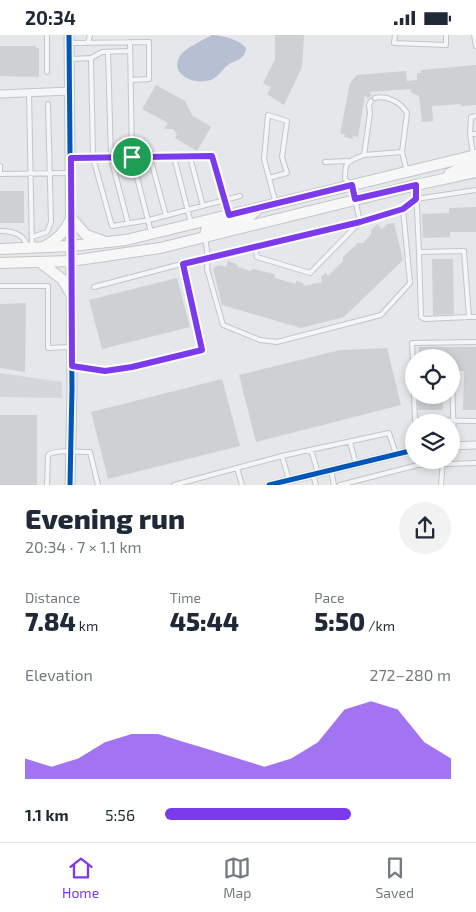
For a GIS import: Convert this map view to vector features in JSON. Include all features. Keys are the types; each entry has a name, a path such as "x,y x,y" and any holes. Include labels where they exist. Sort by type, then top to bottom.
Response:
{"main road":[{"path":"0,249 71,246 109,242 152,234 407,171 475,158"},
{"path":"443,179 475,158"},
{"path":"0,263 71,261 160,248 355,199 476,172"},
{"path":"205,237 209,227 246,219 258,209"},
{"path":"34,248 61,236 71,218 86,235 109,242"},
{"path":"40,262 62,279 71,294"}],"street":[{"path":"69,39 72,347 70,485"},
{"path":"0,93 70,91"},
{"path":"460,446 476,445"},
{"path":"269,485 405,452"}],"lane":[{"path":"47,35 47,72"},
{"path":"88,43 90,35"},
{"path":"108,42 110,35"},
{"path":"395,35 394,43 446,45 446,35"},
{"path":"474,35 476,46"},
{"path":"69,39 88,43 149,41 149,79 130,80"},
{"path":"130,42 132,157 152,234"},
{"path":"69,59 91,58 102,52 130,51"},
{"path":"108,52 111,158 128,223"},
{"path":"91,58 93,158 112,226 166,216 240,196"},
{"path":"29,93 32,237 34,248"},
{"path":"364,155 370,113 369,105 373,100 385,97 400,105 407,113 402,152 407,171"},
{"path":"32,237 47,232 50,222 48,104"},
{"path":"269,178 287,173 282,157 287,121 268,115 264,159 269,178 276,204"},
{"path":"475,158 470,134 471,117 476,116"},
{"path":"470,134 476,134"},
{"path":"325,161 348,161 364,155 402,152"},
{"path":"71,158 212,156 229,215"},
{"path":"150,157 166,216"},
{"path":"174,157 191,225"},
{"path":"190,157 203,206"},
{"path":"348,161 345,166 345,179 352,185 360,222"},
{"path":"0,166 0,174 71,173"},
{"path":"416,185 421,317 425,319 476,317"},
{"path":"94,287 208,257 360,222 403,209 416,199 476,190"},
{"path":"205,237 208,257 207,269 222,325 260,340 277,342 381,315 410,283 403,209"},
{"path":"254,247 257,257 310,273 360,222"},
{"path":"0,231 14,232 24,237 34,248"},
{"path":"419,252 464,251 469,317"},
{"path":"72,366 105,371 132,367 202,350 183,264"},
{"path":"0,286 48,286 48,348 72,347"},
{"path":"412,349 412,343 476,342"},
{"path":"460,421 476,421"},
{"path":"174,485 282,456 389,433 396,454"},
{"path":"350,442 356,464"},
{"path":"311,450 316,485"},
{"path":"47,485 48,455 51,452 71,451 90,452 98,485"},
{"path":"282,456 289,480"},
{"path":"460,463 476,463"},
{"path":"237,468 242,485"},
{"path":"340,485 405,468"},
{"path":"441,485 442,469"},
{"path":"331,470 334,485"},
{"path":"198,478 200,485"}],"shaded area":[{"path":"0,373 62,382 62,398 0,397"}],"water":[{"path":"212,35 226,37 240,43 246,48 244,55 210,80 194,81 184,76 177,67 177,62 182,53"}],"building":[{"path":"275,35 304,35 302,67 284,105 267,94 271,87 263,83 275,60"},
{"path":"0,46 36,46 36,48 39,48 39,77 0,76"},
{"path":"476,65 476,105 432,106 433,121 422,122 419,96 410,92 411,89 369,92 372,95 368,98 365,95 358,137 353,136 353,139 344,137 345,134 340,134 350,83 357,75 406,71 407,81 417,80 417,73 421,73 421,70"},
{"path":"156,85 185,101 192,115 211,127 197,151 175,138 177,134 173,129 164,129 168,123 142,109"},
{"path":"0,191 24,191 24,223 0,223"},
{"path":"476,207 476,232 450,232 450,237 423,238 422,214 449,213 449,208"},
{"path":"394,223 403,260 344,317 301,328 222,305 213,268 220,265 226,267 228,261 250,271 253,269 274,274 275,278 296,284 296,281 303,283 304,286 322,282 321,277 326,273 328,276 343,261 343,257 358,243 363,243 377,224 382,229 387,224"},
{"path":"432,259 453,259 454,314 433,315"},
{"path":"177,278 190,327 102,349 89,300"},
{"path":"26,303 25,372 0,368 0,304"},
{"path":"419,347 476,347 476,410 463,410 464,371 460,371 460,349 419,349"},
{"path":"387,348 401,405 256,442 239,375 340,350"},
{"path":"222,379 240,446 108,479 91,412"},
{"path":"418,404 443,404 443,410 418,410"},
{"path":"0,415 37,415 37,485 0,485"}],"cycle path":[{"path":"69,35 72,388 70,485"},
{"path":"269,485 405,452"}],"route":[{"path":"212,156 229,215 352,185 355,199 416,185 416,199 403,209 360,222 183,264 202,350 132,367 105,371 72,366 71,158 132,157 212,156"}]}
